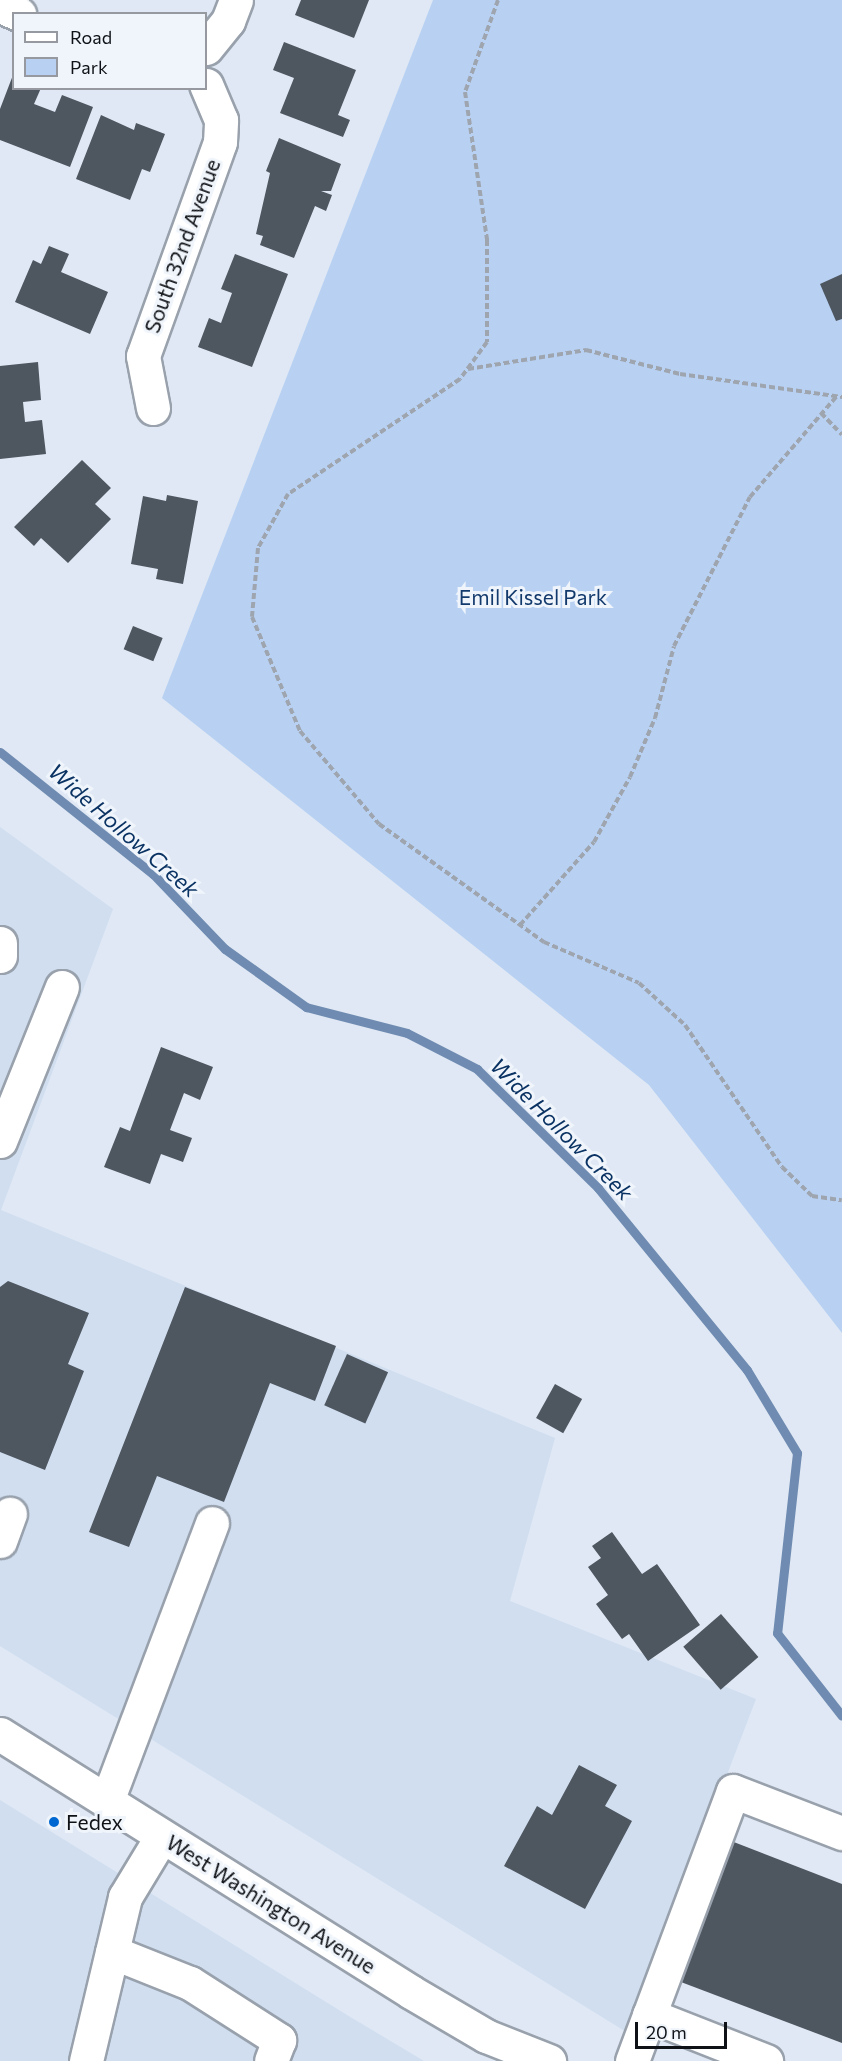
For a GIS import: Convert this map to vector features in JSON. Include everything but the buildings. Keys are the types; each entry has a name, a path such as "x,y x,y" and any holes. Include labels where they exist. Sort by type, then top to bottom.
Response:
{"main road":[{"path":"207,47 228,21 236,0"},
{"path":"0,6 14,12"},
{"name":"South 32nd Avenue","path":"153,408 143,356 220,142 221,120 207,87"},
{"path":"0,943 0,956"},
{"path":"0,1141 62,987"},
{"path":"107,1801 212,1523"},
{"name":"West Washington Avenue","path":"0,1734 420,1998 486,2036 549,2061"},
{"path":"632,2061 733,1791 842,1833"},
{"path":"86,2061 125,1897 162,1836"},
{"path":"112,1952 190,1983 279,2040 271,2061"},
{"path":"649,2015 766,2061"}],"path":[{"path":"498,0 465,92 488,240 488,342 468,369 288,494 258,548 252,617 300,731 379,824 544,942 639,983 685,1025 782,1167 812,1196 842,1200"},
{"path":"468,369 586,350 680,374 840,397"},
{"path":"520,925 594,842 630,777 655,718 674,646 750,497 821,413 840,397"},
{"path":"821,413 842,435"}],"shaded area":[{"path":"0,827 113,909 1,1210 555,1438 510,1601 756,1699 628,2033 0,1646"},
{"path":"0,1800 347,2015 424,2061 0,2061"}],"green space":[{"name":"Emil Kissel Park","path":"433,0 842,0 842,1333 649,1085 162,698"}],"waterway":[{"name":"Wide Hollow Creek","path":"0,752 153,874 225,949 306,1007 407,1033 477,1069 598,1188 747,1370 797,1453 777,1633 842,1716"}],"place":[{"name":"Fedex","path":"54,1822"}]}
